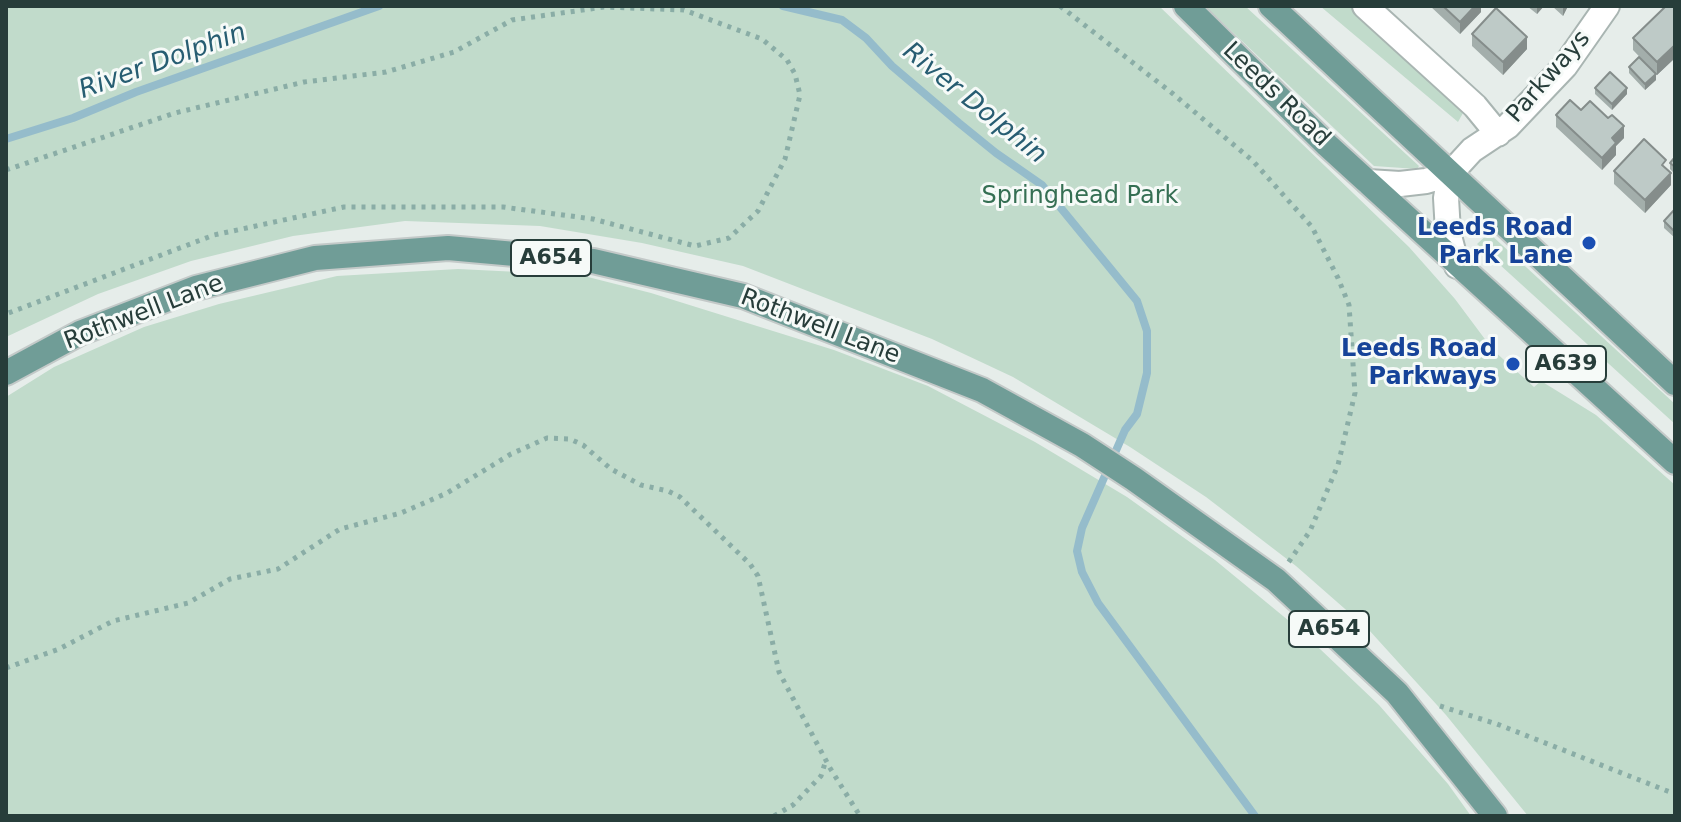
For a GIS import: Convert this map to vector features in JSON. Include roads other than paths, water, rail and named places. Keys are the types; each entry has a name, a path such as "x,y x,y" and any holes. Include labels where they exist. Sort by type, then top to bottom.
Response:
{"main road":[{"name":"Leeds Road","path":"1186,6 1457,266 1675,462"},
{"name":"A639","path":"1271,6 1675,383"},
{"name":"Rothwell Lane","path":"6,373 80,333 196,288 315,258 448,248 593,261 743,296 982,390 1082,445 1134,479 1276,580 1397,693 1495,816"}],"street":[{"path":"1365,6 1475,106 1498,134"},
{"name":"Parkways","path":"1450,174 1472,150 1508,126 1565,66 1607,6"},
{"path":"1368,182 1400,184 1450,174 1446,198 1448,232 1457,266"}],"waterway":[{"name":"River Dolphin","path":"6,139 73,118 136,92 379,6"},
{"name":"River Dolphin","path":"783,6 842,20 866,38 892,66 959,123 1042,185 1137,301 1147,331 1147,373 1137,414 1125,430 1082,528 1077,551 1082,572 1098,603 1255,816"}],"place":[{"name":"Leeds Road Park Lane","path":"1589,243"},
{"name":"Leeds Road Parkways","path":"1513,364"}],"park label":[{"name":"Springhead Park","path":"1080,197"}]}
